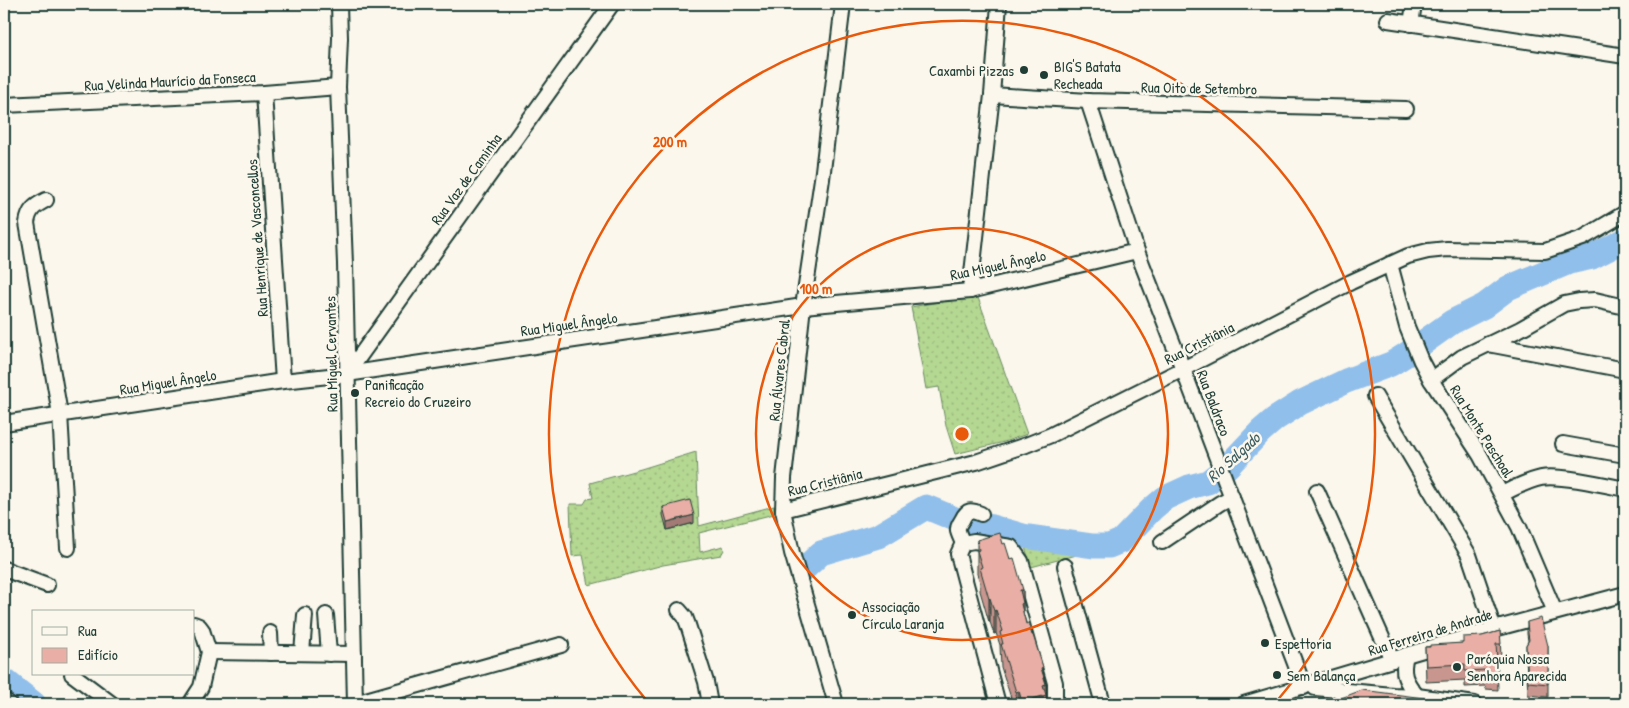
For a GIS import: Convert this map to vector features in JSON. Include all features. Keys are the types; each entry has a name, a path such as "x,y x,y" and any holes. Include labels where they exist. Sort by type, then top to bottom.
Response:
{"street":[{"name":"Rua Miguel Cervantes","path":"339,4 338,87 345,264 355,704"},
{"name":"Rua Vaz de Caminha","path":"347,374 612,4"},
{"name":"Rua Álvares Cabral","path":"836,704 792,553 783,510 784,478 803,306 822,179 843,4"},
{"path":"970,291 992,95 999,4"},
{"path":"1411,24 1414,4"},
{"path":"1388,20 1625,56"},
{"name":"Rua Velinda Maurício da Fonseca","path":"4,105 264,93 338,87"},
{"name":"Rua Henrique de Vasconcellos","path":"264,93 283,381"},
{"name":"Rua Oito de Setembro","path":"992,95 1088,101 1406,109"},
{"name":"Rua Baldraco","path":"1088,101 1136,251 1204,423 1304,687"},
{"path":"46,200 29,212 27,223 60,414 68,548"},
{"name":"Rua Cristiânia","path":"783,510 976,462 1011,451 1051,435 1351,282 1408,256 1446,249 1545,251 1583,238 1625,213"},
{"name":"Rua Miguel Ângelo","path":"4,423 803,306 970,291 1136,251"},
{"name":"Rua Monte Paschoal","path":"1390,264 1407,327 1420,361 1480,455 1502,494 1519,526 1555,612"},
{"path":"1431,380 1462,357 1570,302 1596,300 1625,307"},
{"path":"1488,344 1625,370"},
{"path":"1375,396 1469,555 1494,629"},
{"path":"1563,444 1625,455"},
{"path":"1502,494 1524,483 1543,477 1565,478 1625,489"},
{"path":"1317,491 1392,660"},
{"path":"1162,542 1231,495"},
{"path":"981,514 967,512 964,515 958,526 960,537 958,554 998,704"},
{"path":"960,537 1011,547 1021,561 1055,683 1056,704"},
{"path":"1065,566 1102,704"},
{"path":"4,569 48,585"},
{"name":"Rua Ferreira de Andrade","path":"1244,704 1494,629 1625,594"},
{"path":"679,610 685,617 688,625 706,682 710,704"},
{"path":"302,653 305,615"},
{"path":"326,615 329,654"},
{"path":"190,704 201,687 209,652 202,630 195,624"},
{"path":"270,634 271,653"},
{"path":"355,704 561,645"},
{"path":"209,652 354,654"},
{"path":"1406,655 1403,666 1404,676 1407,684 1417,696"},
{"path":"75,676 112,704"},
{"path":"1304,687 1328,688 1395,700 1417,696 1475,704"},
{"path":"4,700 9,704"}],"green space":[{"path":"977,295 1027,434 1004,442 955,454 946,426 939,387 926,389 911,307"},
{"path":"696,452 699,526 774,506 774,514 699,533 700,552 723,546 724,550 721,555 663,565 589,585 583,555 572,556 570,504 584,504 587,499 593,498 590,483"},
{"path":"1210,474 1213,481 1196,490 1177,498 1175,496 1162,503 1164,507 1131,537 1133,546 1094,554 1092,551 1031,567 1020,530 1035,533 1048,532 1049,534 1065,532 1067,537 1100,541 1112,540 1126,531 1125,525 1146,509 1157,496 1195,483 1194,480"}],"building":[{"path":"690,500 694,515 667,522 663,507"},
{"path":"1000,533 1010,559 1014,558 1023,590 1020,590 1023,603 1021,604 1026,624 1028,623 1033,635 1046,684 1043,685 1046,695 1022,702 1019,691 1016,692 1001,644 1003,644 1000,632 1003,631 996,610 994,611 989,599 977,551 979,550 977,540"},
{"path":"1541,618 1548,646 1548,684 1528,682 1526,645 1529,640 1527,622"},
{"path":"1500,631 1501,644 1496,644 1498,674 1486,673 1485,670 1465,671 1465,664 1426,666 1425,647 1463,643 1463,637 1482,636"},
{"path":"1362,690 1432,699 1434,704 1312,704 1334,696 1336,700"}],"waterway":[{"name":"Rio Salgado","path":"804,569 821,553 878,536 926,507 960,521 988,526 1023,536 1093,546 1109,546 1121,541 1165,498 1189,487 1208,482 1228,466 1261,431 1275,419 1300,403 1346,381 1391,364 1452,322 1484,306 1508,288 1569,262 1592,257 1625,240"},
{"name":"Rio Salgado","path":"4,680 34,704"}],"place":[{"name":"Caxambi Pizzas","path":"1024,70"},
{"name":"BIG'S Batata Recheada","path":"1044,75"},
{"name":"Panificação Recreio do Cruzeiro","path":"355,393"},
{"name":"Associação Círculo Laranja","path":"852,615"},
{"name":"Espettoria","path":"1265,643"},
{"name":"Paróquia Nossa Senhora Aparecida","path":"1457,667"},
{"name":"Sem Balança","path":"1277,675"}]}
